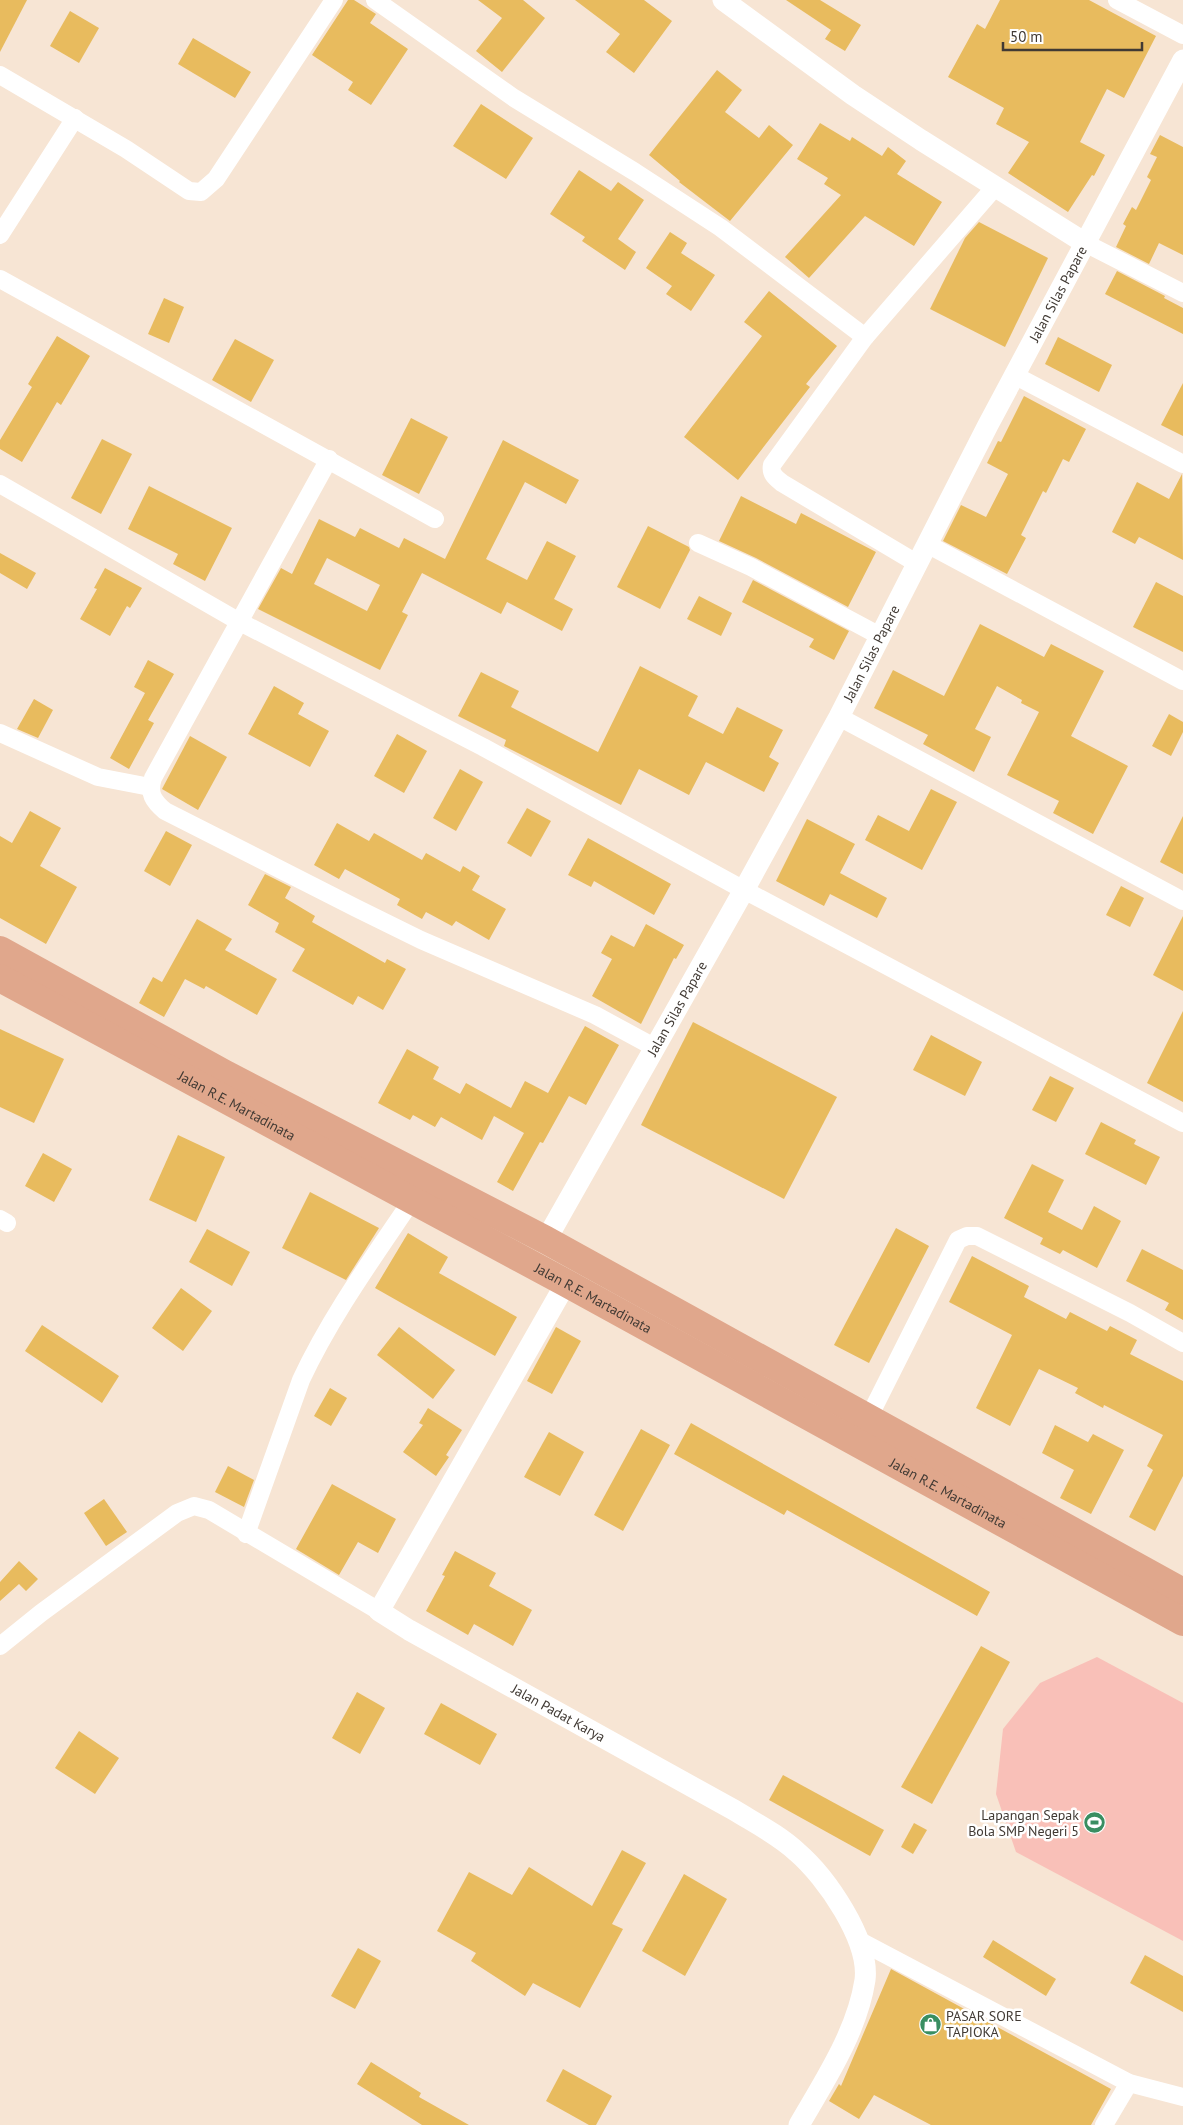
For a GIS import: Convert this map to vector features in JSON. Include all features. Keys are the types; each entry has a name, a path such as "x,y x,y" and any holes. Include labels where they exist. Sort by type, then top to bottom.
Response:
{"highway":[{"name":"Jalan R.E. Martadinata","path":"2,964 412,1200 1183,1622"},
{"name":"Jalan R.E. Martadinata","path":"2,964 227,1075 546,1240 1183,1592"}],"street":[{"path":"0,75 126,149 189,191 202,192 216,179 334,0"},
{"path":"375,0 514,98 635,172 721,228 865,337"},
{"path":"724,0 853,95 995,187 1085,243 1183,293"},
{"path":"1117,0 1183,36"},
{"name":"Jalan Silas Papare","path":"546,1240 744,890 839,717 1014,375 1183,60"},
{"path":"0,235 75,118"},
{"path":"918,564 782,484 773,475 772,465 865,337 995,187"},
{"path":"0,279 435,518"},
{"path":"1014,375 1183,464"},
{"path":"329,459 152,778 150,787 156,804 173,815 412,936 595,1015 654,1047"},
{"path":"0,484 238,620 483,747 744,890 1183,1123"},
{"path":"698,543 751,567 880,636"},
{"path":"927,544 1183,681"},
{"path":"839,717 1183,901"},
{"path":"0,732 98,777 150,787"},
{"path":"246,1534 304,1373 338,1314 412,1200"},
{"path":"869,1417 958,1240 967,1236 977,1236 1183,1343"},
{"path":"0,1646 41,1613 187,1507 200,1507 209,1510 246,1534 379,1611 566,1283"},
{"name":"Jalan Padat Karya","path":"379,1611 777,1836 798,1852 823,1879 858,1940 865,1979 857,2009 846,2038 799,2125"},
{"path":"858,1940 1129,2083 1183,2096"},
{"path":"1104,2125 1129,2083"}],"shaded area":[{"name":"Lapangan Sepak Bola SMP Negeri 5","path":"1097,1657 1183,1703 1183,1941 1016,1852 996,1794 1003,1729 1040,1683"}],"building":[{"path":"0,0 27,0 0,52"},
{"path":"348,0 354,0 376,14 370,23 408,49 371,105 348,90 353,82 312,55"},
{"path":"478,0 523,0 545,18 502,72 476,51 502,18"},
{"path":"575,0 644,0 672,21 634,73 606,52 620,34"},
{"path":"786,0 820,0 861,25 845,51 825,39 831,30"},
{"path":"1000,0 1089,0 1156,36 1124,98 1107,89 1080,142 1105,155 1094,176 1092,175 1068,212 1008,173 1029,142 996,124 1004,108 948,77 977,24 985,29"},
{"path":"70,11 99,28 79,63 50,46"},
{"path":"193,38 251,72 235,98 178,64"},
{"path":"717,70 742,90 725,112 759,138 769,125 793,145 730,221 679,182 649,155"},
{"path":"481,104 533,138 506,179 453,146"},
{"path":"820,123 850,141 852,137 882,156 888,147 906,161 897,174 942,202 914,246 865,216 809,278 785,257 841,195 824,184 828,178 797,159"},
{"path":"1160,135 1183,147 1183,255 1159,243 1149,264 1116,247 1126,226 1123,224 1132,207 1136,210 1151,180 1147,177 1157,157 1150,154"},
{"path":"579,170 611,191 618,182 644,200 618,239 636,252 625,270 582,241 585,237 550,214"},
{"path":"979,222 1048,258 1005,347 930,309 965,238"},
{"path":"670,232 687,243 681,253 715,275 691,311 666,294 672,286 646,268"},
{"path":"1117,271 1165,296 1164,298 1183,308 1183,334 1105,294"},
{"path":"769,291 837,346 806,384 810,387 738,480 684,437 762,336 744,322"},
{"path":"164,298 184,307 169,343 148,334"},
{"path":"57,336 90,356 61,405 57,402 22,462 0,449 0,440 32,387 28,384"},
{"path":"1058,337 1112,365 1099,392 1045,364"},
{"path":"235,339 274,360 251,402 212,380"},
{"path":"1183,383 1183,436 1161,425"},
{"path":"1024,396 1086,429 1069,462 1063,459 1046,493 1043,491 1021,535 1026,538 1007,574 943,541 961,505 986,517 1008,474 987,463 998,441 1001,442"},
{"path":"411,418 448,437 419,494 382,475"},
{"path":"102,439 132,454 101,514 71,498"},
{"path":"503,440 579,480 566,504 525,482 486,559 527,580 547,541 576,556 554,599 573,609 562,631 507,602 501,614 422,573 402,612 408,615 380,670 258,609 281,568 292,574 319,519 355,537 360,528 399,548 404,538 445,559","holes":["327,558 380,585 367,611 314,584"]},
{"path":"1182,474 1183,560 1139,537 1135,544 1112,532 1137,482 1169,499"},
{"path":"149,486 232,528 205,581 173,564 178,554 128,529"},
{"path":"741,496 796,524 801,513 876,552 848,607 756,558 719,541"},
{"path":"648,526 689,547 690,550 660,609 617,587"},
{"path":"0,553 36,573 27,589 0,573"},
{"path":"105,568 142,588 130,608 127,606 110,636 80,619 97,589 94,588"},
{"path":"753,580 849,631 834,660 809,647 814,639 742,602"},
{"path":"1156,582 1183,596 1183,652 1133,627"},
{"path":"699,596 732,613 721,636 687,619"},
{"path":"980,624 1044,657 1051,644 1104,671 1071,736 1128,766 1093,834 1053,813 1059,801 1007,775 1039,712 1021,703 1022,700 997,686 975,729 991,737 974,772 923,744 928,735 874,708 893,670 944,696"},
{"path":"148,660 174,674 148,720 154,723 129,769 110,758 145,693 134,687"},
{"path":"640,666 698,696 688,716 723,734 737,707 783,730 769,757 779,763 764,792 706,762 689,795 639,769 621,805 504,746 506,740 458,716 481,672 519,691 511,707 598,752"},
{"path":"274,686 304,703 298,714 329,731 310,767 248,734"},
{"path":"34,699 53,710 38,738 17,729"},
{"path":"1169,714 1183,722 1183,732 1171,756 1152,746"},
{"path":"397,734 427,751 404,793 374,776"},
{"path":"190,736 227,757 198,810 162,789"},
{"path":"460,769 483,782 456,831 433,818"},
{"path":"931,789 957,802 922,870 865,840 878,815 909,831"},
{"path":"527,808 551,821 531,857 507,843"},
{"path":"30,811 61,828 40,866 77,887 46,944 0,918 0,836 12,843"},
{"path":"1183,816 1183,874 1160,862"},
{"path":"807,819 855,844 840,873 887,898 877,918 830,894 824,906 776,881"},
{"path":"337,823 369,841 374,833 422,860 426,853 460,872 463,866 480,876 472,890 506,909 489,940 456,921 452,926 426,912 422,919 397,905 400,899 345,869 339,879 314,865"},
{"path":"166,831 192,845 170,886 144,871"},
{"path":"588,838 671,884 654,915 594,881 591,887 568,875"},
{"path":"265,874 291,887 285,898 315,916 312,922 385,963 387,959 406,969 383,1010 358,996 353,1005 292,971 305,949 275,932 279,923 248,905"},
{"path":"1121,886 1144,898 1130,927 1106,915"},
{"path":"1183,916 1183,991 1153,975"},
{"path":"197,919 232,939 225,950 277,979 257,1015 206,986 204,989 185,979 164,1017 139,1003 153,977 162,982"},
{"path":"646,924 684,945 676,959 674,958 641,1024 592,996 612,959 601,953 611,935 634,947"},
{"path":"1183,1011 1183,1102 1147,1083"},
{"path":"693,1022 837,1097 784,1199 641,1125"},
{"path":"585,1026 619,1045 586,1105 569,1096 543,1143 540,1142 513,1191 497,1182 524,1133 494,1116 482,1140 441,1117 435,1127 413,1115 410,1120 378,1103 407,1049 439,1067 433,1079 460,1094 466,1083 511,1108 525,1081 548,1093"},
{"path":"0,1029 64,1059 34,1123 0,1107"},
{"path":"931,1035 982,1062 965,1096 913,1070"},
{"path":"1050,1076 1074,1088 1056,1122 1032,1110"},
{"path":"1101,1122 1136,1140 1134,1144 1160,1157 1146,1185 1085,1154"},
{"path":"178,1135 225,1157 196,1222 149,1200"},
{"path":"43,1153 72,1169 54,1202 25,1186"},
{"path":"1032,1164 1064,1180 1048,1212 1082,1230 1094,1206 1121,1221 1097,1268 1063,1250 1060,1254 1040,1244 1043,1238 1004,1218"},
{"path":"310,1192 379,1228 346,1280 282,1248"},
{"path":"896,1228 929,1246 869,1363 834,1345"},
{"path":"207,1229 250,1252 232,1286 189,1262"},
{"path":"408,1233 448,1257 439,1273 517,1317 495,1356 375,1288"},
{"path":"1142,1249 1183,1270 1183,1320 1165,1310 1169,1303 1126,1281"},
{"path":"972,1256 1029,1286 1024,1297 1066,1319 1070,1312 1107,1331 1110,1326 1137,1340 1130,1354 1183,1381 1183,1476 1155,1531 1129,1517 1153,1470 1147,1466 1163,1435 1104,1405 1103,1408 1075,1393 1078,1388 1039,1369 1010,1426 976,1408 1012,1335 949,1302"},
{"path":"181,1288 212,1311 183,1351 152,1328"},
{"path":"42,1325 119,1376 102,1403 25,1351"},
{"path":"399,1327 455,1370 433,1399 377,1355"},
{"path":"556,1327 581,1341 552,1394 527,1381"},
{"path":"330,1388 347,1398 331,1426 314,1416"},
{"path":"428,1408 462,1430 446,1455 449,1457 436,1476 403,1452 423,1425 419,1423"},
{"path":"691,1423 990,1592 977,1616 787,1510 784,1515 674,1454"},
{"path":"1055,1425 1088,1442 1093,1434 1124,1450 1091,1514 1060,1498 1074,1470 1042,1453"},
{"path":"641,1429 670,1445 623,1531 594,1515"},
{"path":"549,1432 584,1452 560,1496 524,1477"},
{"path":"228,1466 254,1480 244,1507 215,1492"},
{"path":"332,1484 396,1519 378,1553 358,1542 339,1575 296,1549"},
{"path":"104,1499 127,1532 106,1546 84,1513"},
{"path":"455,1551 496,1573 489,1586 532,1610 513,1646 474,1624 468,1635 426,1611 445,1576 442,1575"},
{"path":"19,1561 38,1579 26,1591 19,1584 0,1601 0,1582"},
{"path":"981,1646 1010,1662 932,1804 901,1787"},
{"path":"357,1692 385,1708 360,1754 332,1738"},
{"path":"441,1703 497,1734 480,1765 424,1734"},
{"path":"79,1731 119,1758 95,1794 55,1768"},
{"path":"783,1775 884,1830 870,1856 769,1800"},
{"path":"914,1823 927,1830 913,1854 901,1847"},
{"path":"622,1850 646,1863 612,1924 623,1929 580,2008 533,1983 525,1996 471,1961 476,1953 437,1931 469,1872 512,1895 529,1867 592,1906"},
{"path":"684,1874 727,1899 685,1976 642,1951"},
{"path":"993,1940 1056,1979 1046,1996 983,1957"},
{"path":"358,1948 381,1961 355,2009 331,1996"},
{"path":"1145,1955 1183,1976 1183,2012 1130,1983"},
{"name":"PASAR SORE TAPIOKA","path":"891,1969 1111,2089 1091,2125 931,2125 874,2095 859,2119 829,2101 839,2084 841,2086"},
{"path":"371,2062 421,2093 419,2097 469,2125 422,2125 357,2084"},
{"path":"563,2069 612,2096 596,2125 589,2125 546,2101"}],"place":[{"name":"Lapangan Sepak Bola SMP Negeri 5","path":"1095,1823"},
{"name":"PASAR SORE TAPIOKA","path":"930,2024"}]}
